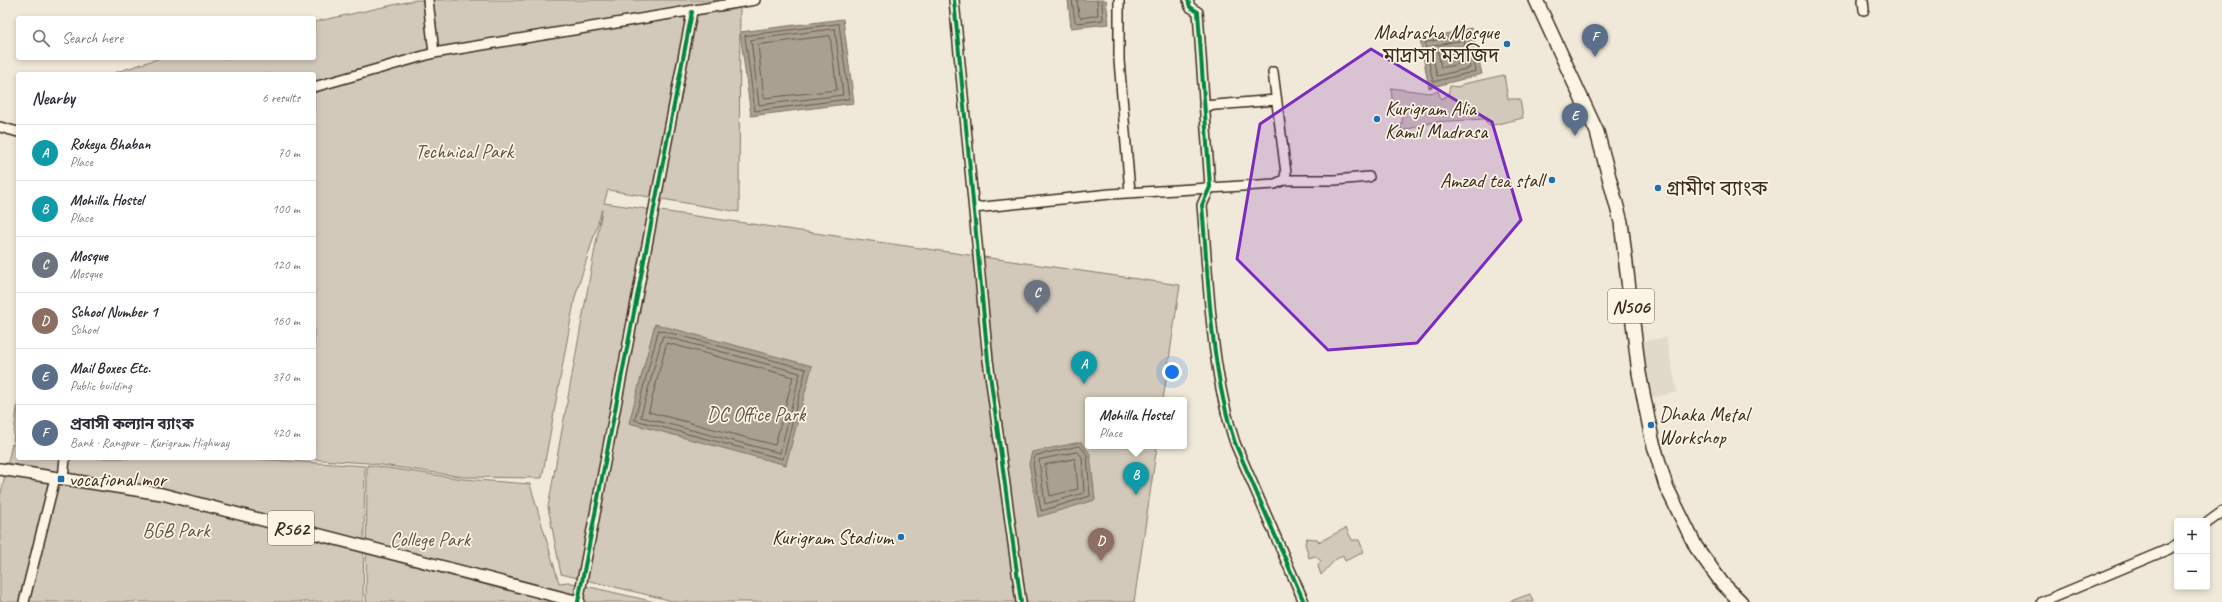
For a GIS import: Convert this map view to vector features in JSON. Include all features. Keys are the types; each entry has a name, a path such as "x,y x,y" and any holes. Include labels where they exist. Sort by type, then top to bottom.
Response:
{"highway":[{"name":"N506","path":"1536,0 1582,98 1596,132 1622,222 1639,373 1652,439 1666,486 1696,547 1722,583 1741,602"}],"main road":[{"name":"R562","path":"0,469 162,494 579,602"}],"street":[{"path":"428,0 434,53"},
{"path":"316,87 434,53 692,12 756,0"},
{"path":"954,0 988,360 1021,602"},
{"path":"1119,0 1120,60 1130,192"},
{"path":"1188,0 1190,7 1198,12 1210,187 1202,205 1213,328 1227,420 1235,443 1304,602"},
{"path":"1863,0 1864,10"},
{"path":"579,602 692,12"},
{"path":"1273,72 1286,173 1284,180"},
{"path":"1204,106 1276,104"},
{"path":"0,127 16,131"},
{"path":"974,208 1130,192 1276,184 1284,180 1335,180 1369,177"},
{"path":"24,602 64,460"},
{"path":"2210,521 2222,512"},
{"path":"2042,602 2174,546"}],"highlighted area":[{"path":"1371,49 1492,122 1521,220 1417,343 1328,350 1237,259 1260,124"}],"shaded area":[{"path":"1666,337 1677,392 1651,398 1639,342"}],"green space":[{"path":"416,0 740,0 739,212 608,190 604,203 1180,285 1163,397 1085,397 1085,449 1157,449 1134,602 677,602 561,574 548,507 602,210 575,297 542,478 464,477 368,463 316,460 316,72 117,72 154,60 316,60 316,22"},
{"path":"1504,75 1508,99 1520,99 1523,118 1489,126 1484,119 1434,122 1401,131 1403,112 1393,109 1391,88 1429,93 1438,91 1441,99 1448,95 1450,86 1459,87 1463,84"},
{"path":"16,416 16,442 13,441"},
{"name":"BGB Park","path":"12,444 16,444 16,460 271,460 365,466 363,602 0,602 0,497"},
{"name":"College Park","path":"367,465 463,479 530,484 559,583 568,582 655,602 366,602"},
{"path":"1346,528 1352,540 1359,540 1364,552 1345,561 1343,555 1335,560 1321,575 1318,566 1321,561 1315,556 1309,558 1305,543 1307,538 1316,539 1319,542"},
{"path":"1530,594 1533,602 1508,602"}],"water":[{"path":"1068,0 1106,0 1109,24 1071,28"},
{"path":"843,19 854,103 751,116 740,32"},
{"path":"1471,28 1482,74 1429,88 1420,40"},
{"path":"655,324 812,366 786,465 629,423"},
{"path":"1081,442 1090,454 1095,500 1038,517 1029,463 1032,452"}],"cycle path":[{"path":"954,0 988,360 1021,602"},
{"path":"1188,0 1190,7 1198,12 1210,187 1202,205 1209,295 1215,355 1220,385 1235,443 1304,602"},
{"path":"578,602 692,12"}],"place":[{"name":"Madrasha Mosque মাদ্রাসা মসজিদ","path":"1507,44"},
{"name":"প্রবাসী কল্যান ব্যাংক","path":"1595,57"},
{"name":"Kurigram Alia Kamil Madrasa","path":"1377,119"},
{"name":"Mail Boxes Etc.","path":"1575,136"},
{"name":"Amzad tea stall","path":"1552,180"},
{"name":"গ্রামীণ ব্যাংক","path":"1658,188"},
{"name":"Mosque","path":"1037,313"},
{"name":"Rokeya Bhaban","path":"1084,384"},
{"name":"Dhaka Metal Workshop","path":"1651,425"},
{"name":"vocational mor","path":"61,479"},
{"name":"Mohilla Hostel","path":"1136,495"},
{"name":"Kurigram Stadium","path":"901,537"},
{"name":"School Number 1","path":"1101,561"}],"park label":[{"name":"Technical Park","path":"464,151"},
{"name":"DC Office Park","path":"756,414"}]}
